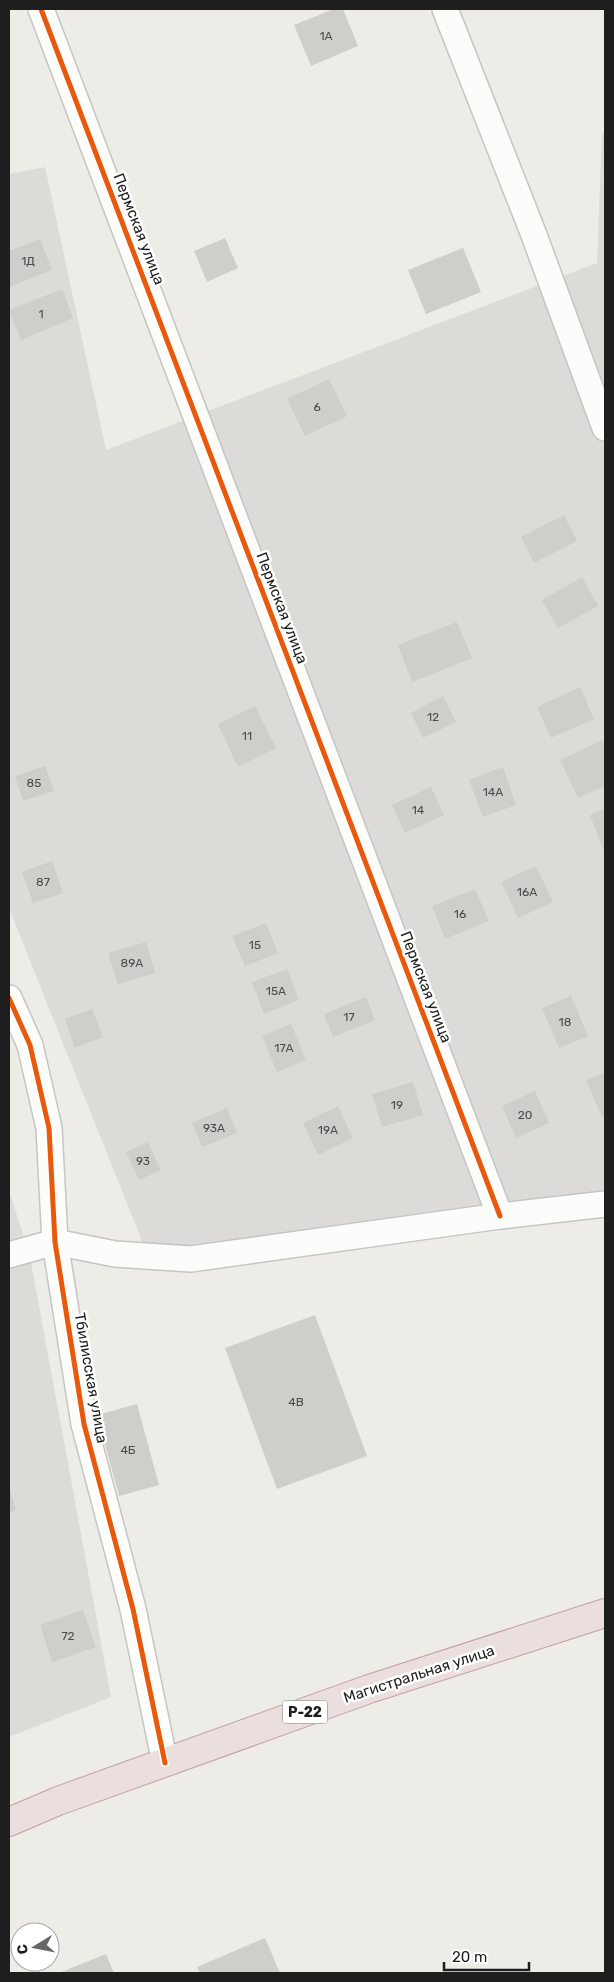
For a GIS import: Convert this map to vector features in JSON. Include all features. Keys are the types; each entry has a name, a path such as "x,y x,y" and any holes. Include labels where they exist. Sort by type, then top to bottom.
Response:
{"highway":[{"name":"Магистральная улица","path":"9,1822 58,1800 369,1689 605,1613"}],"street":[{"name":"Пермская улица","path":"41,9 500,1216"},
{"path":"445,9 534,234 605,428"},
{"name":"Тбилисская улица","path":"9,998 30,1045 49,1128 55,1242 84,1424 133,1609 165,1763"},
{"path":"9,1255 55,1242 115,1254 191,1259 500,1216 605,1204"}],"shaded area":[{"path":"605,133 605,1190 148,1256 9,908 9,174 45,167 106,450 597,263 602,134"},
{"path":"9,1190 30,1257 111,1697 9,1737"}],"building":[{"path":"334,9 343,9 358,46 311,66 294,25"},
{"path":"225,238 238,268 207,282 194,251"},
{"path":"40,239 52,270 9,287 9,251"},
{"path":"463,248 481,292 426,314 408,270"},
{"path":"62,289 73,318 21,340 9,310"},
{"path":"329,379 347,416 305,436 287,399"},
{"path":"564,515 577,541 534,563 521,537"},
{"path":"582,577 598,606 558,628 542,600"},
{"path":"457,622 472,658 412,682 398,645"},
{"path":"580,687 594,719 551,738 537,707"},
{"path":"443,696 456,722 423,738 411,713"},
{"path":"255,706 276,748 238,767 218,724"},
{"path":"602,740 605,746 605,786 578,798 560,760"},
{"path":"45,766 54,791 23,801 15,776"},
{"path":"503,767 516,805 483,817 469,780"},
{"path":"431,787 444,815 405,833 392,805"},
{"path":"605,809 605,854 590,815"},
{"path":"52,861 63,893 33,903 22,872"},
{"path":"536,866 553,902 518,918 501,882"},
{"path":"475,889 489,921 445,939 432,906"},
{"path":"266,923 278,953 245,966 232,936"},
{"path":"146,942 155,973 118,984 108,953"},
{"path":"287,969 299,1000 264,1014 252,982"},
{"path":"571,996 588,1036 559,1048 542,1008"},
{"path":"366,997 375,1020 333,1037 324,1014"},
{"path":"92,1009 103,1037 75,1048 65,1019"},
{"path":"291,1024 306,1060 277,1072 262,1036"},
{"path":"605,1072 605,1116 602,1117 586,1080"},
{"path":"413,1082 423,1115 382,1127 372,1094"},
{"path":"535,1091 549,1123 516,1138 502,1106"},
{"path":"338,1106 353,1138 318,1155 303,1123"},
{"path":"227,1108 237,1133 202,1147 192,1123"},
{"path":"148,1142 161,1170 139,1180 126,1152"},
{"path":"315,1315 367,1456 277,1489 225,1348"},
{"path":"137,1404 159,1485 119,1496 97,1415"},
{"path":"9,1487 16,1510 9,1513"},
{"path":"83,1610 96,1647 52,1662 40,1625"},
{"path":"265,1938 280,1973 200,1973 197,1967"},
{"path":"106,1954 114,1973 59,1973"}],"cycle path":[{"path":"41,9 500,1216"},
{"path":"9,998 30,1045 49,1128 55,1242 84,1424 133,1609 165,1763"}]}
